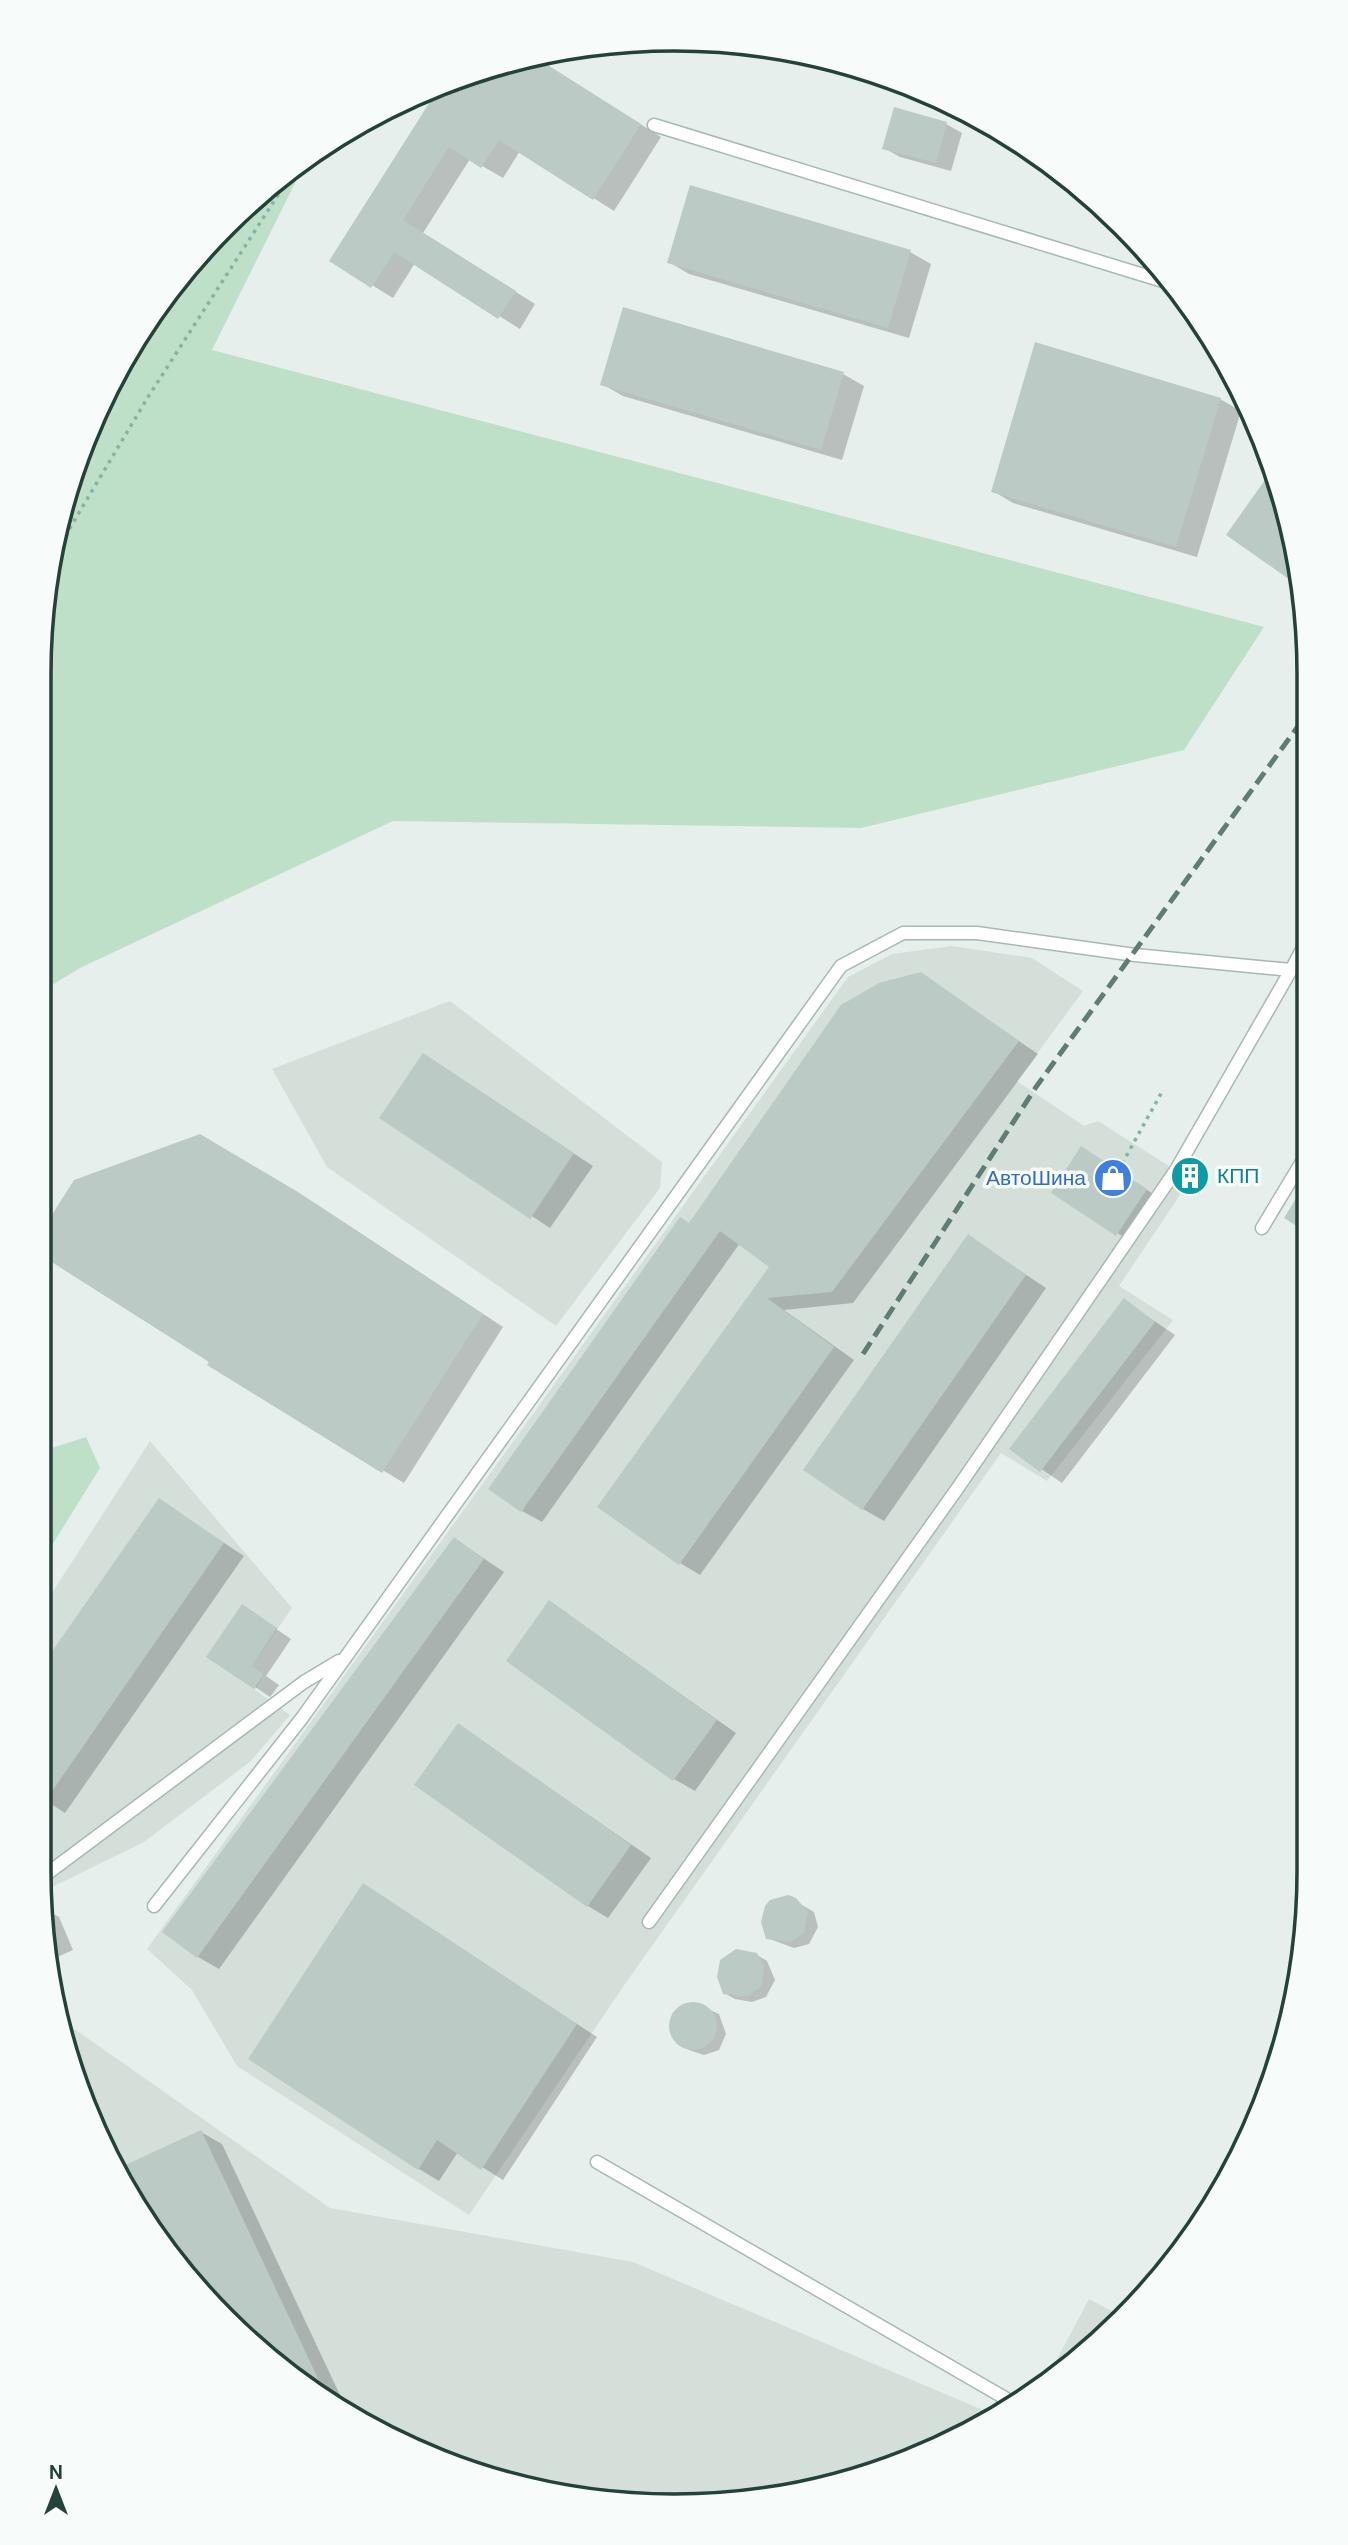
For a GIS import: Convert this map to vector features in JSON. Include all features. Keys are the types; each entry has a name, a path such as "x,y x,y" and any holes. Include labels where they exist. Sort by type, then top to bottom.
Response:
{"lane":[{"path":"653,125 1155,279"},
{"path":"155,1906 345,1657 841,966 903,933 977,933 1135,955 1291,970"},
{"path":"649,1922 957,1489 1175,1170 1297,959"},
{"path":"1262,1228 1297,1170"},
{"path":"51,1871 304,1682 345,1657"},
{"path":"597,2162 1005,2398"}],"path":[{"path":"68,532 148,397 280,192"},
{"path":"1118,1171 1163,1090"}],"shaded area":[{"path":"952,946 1032,958 1083,991 1017,1081 1084,1126 1098,1121 1180,1173 1188,1160 1206,1170 1193,1190 1186,1186 1119,1286 1173,1320 1047,1481 1001,1453 625,1984 469,2215 237,2066 192,1990 147,1949 848,977 892,954"},
{"path":"450,1001 662,1162 660,1188 556,1326 327,1167 272,1069"},
{"path":"150,1441 292,1608 252,1666 264,1674 255,1690 290,1715 251,1761 144,1842 51,1887 51,1871 51,1594"},
{"path":"71,2026 330,2208 633,2262 986,2411 913,2447 835,2473 755,2489 715,2493 633,2493 593,2489 513,2473 435,2447 362,2411 328,2389 263,2340 205,2282 156,2217 115,2147 98,2110"},
{"path":"1089,2299 1114,2312 1085,2340 1054,2364"}],"green space":[{"path":"297,178 212,350 1264,627 1184,750 861,828 393,821 80,968 51,986 52,633 56,593 72,513 98,435 134,362 156,328 205,263 233,233"},
{"path":"86,1437 100,1468 51,1547 51,1448"}],"building":[{"path":"547,64 641,124 593,200 499,140 481,168 449,147 403,220 516,291 498,319 394,252 371,288 329,261 431,100 435,98 513,72"},
{"path":"894,107 947,122 936,163 882,149"},
{"path":"690,185 911,250 888,328 667,263"},
{"path":"623,307 844,372 821,450 600,385"},
{"path":"1035,342 1221,398 1176,547 991,492"},
{"path":"1266,479 1276,513 1290,580 1226,535"},
{"path":"921,972 1019,1041 832,1292 767,1298 834,1347 679,1565 597,1507 769,1267 720,1231 521,1512 488,1489 680,1217 689,1223 841,1005 879,983"},
{"path":"423,1053 574,1153 530,1219 379,1118"},
{"path":"200,1134 298,1192 483,1314 382,1473 207,1365 209,1362 51,1262 51,1216 74,1180"},
{"path":"1081,1146 1147,1189 1116,1236 1051,1193"},
{"name":"КПП","path":"1191,1161 1206,1170 1193,1190 1179,1181"},
{"path":"1297,1197 1297,1226 1284,1218"},
{"path":"968,1234 1026,1275 862,1510 803,1470"},
{"path":"1124,1298 1155,1322 1040,1472 1009,1449"},
{"path":"159,1498 224,1543 51,1793 51,1653"},
{"path":"454,1537 484,1559 197,1958 162,1932"},
{"path":"549,1600 717,1720 673,1781 506,1661"},
{"path":"242,1604 277,1628 252,1666 264,1674 254,1689 206,1657"},
{"path":"458,1723 631,1845 587,1907 414,1785"},
{"path":"363,1883 577,2024 481,2170 437,2140 418,2170 248,2059"},
{"path":"788,1895 796,1898 808,1912 804,1933 791,1942 766,1939 761,1922 765,1906 770,1900"},
{"path":"736,1949 757,1953 764,1966 762,1985 749,1996 723,1994 717,1977 720,1960"},
{"path":"693,2002 710,2009 717,2026 710,2043 693,2050 676,2043 669,2026 676,2009"},
{"path":"201,2130 320,2383 263,2340 205,2282 156,2217 125,2165"}],"railway":[{"path":"863,1354 1036,1087 1297,728"}],"place":[{"name":"КПП","path":"1190,1176"},
{"name":"АвтоШина","path":"1113,1178"}]}
